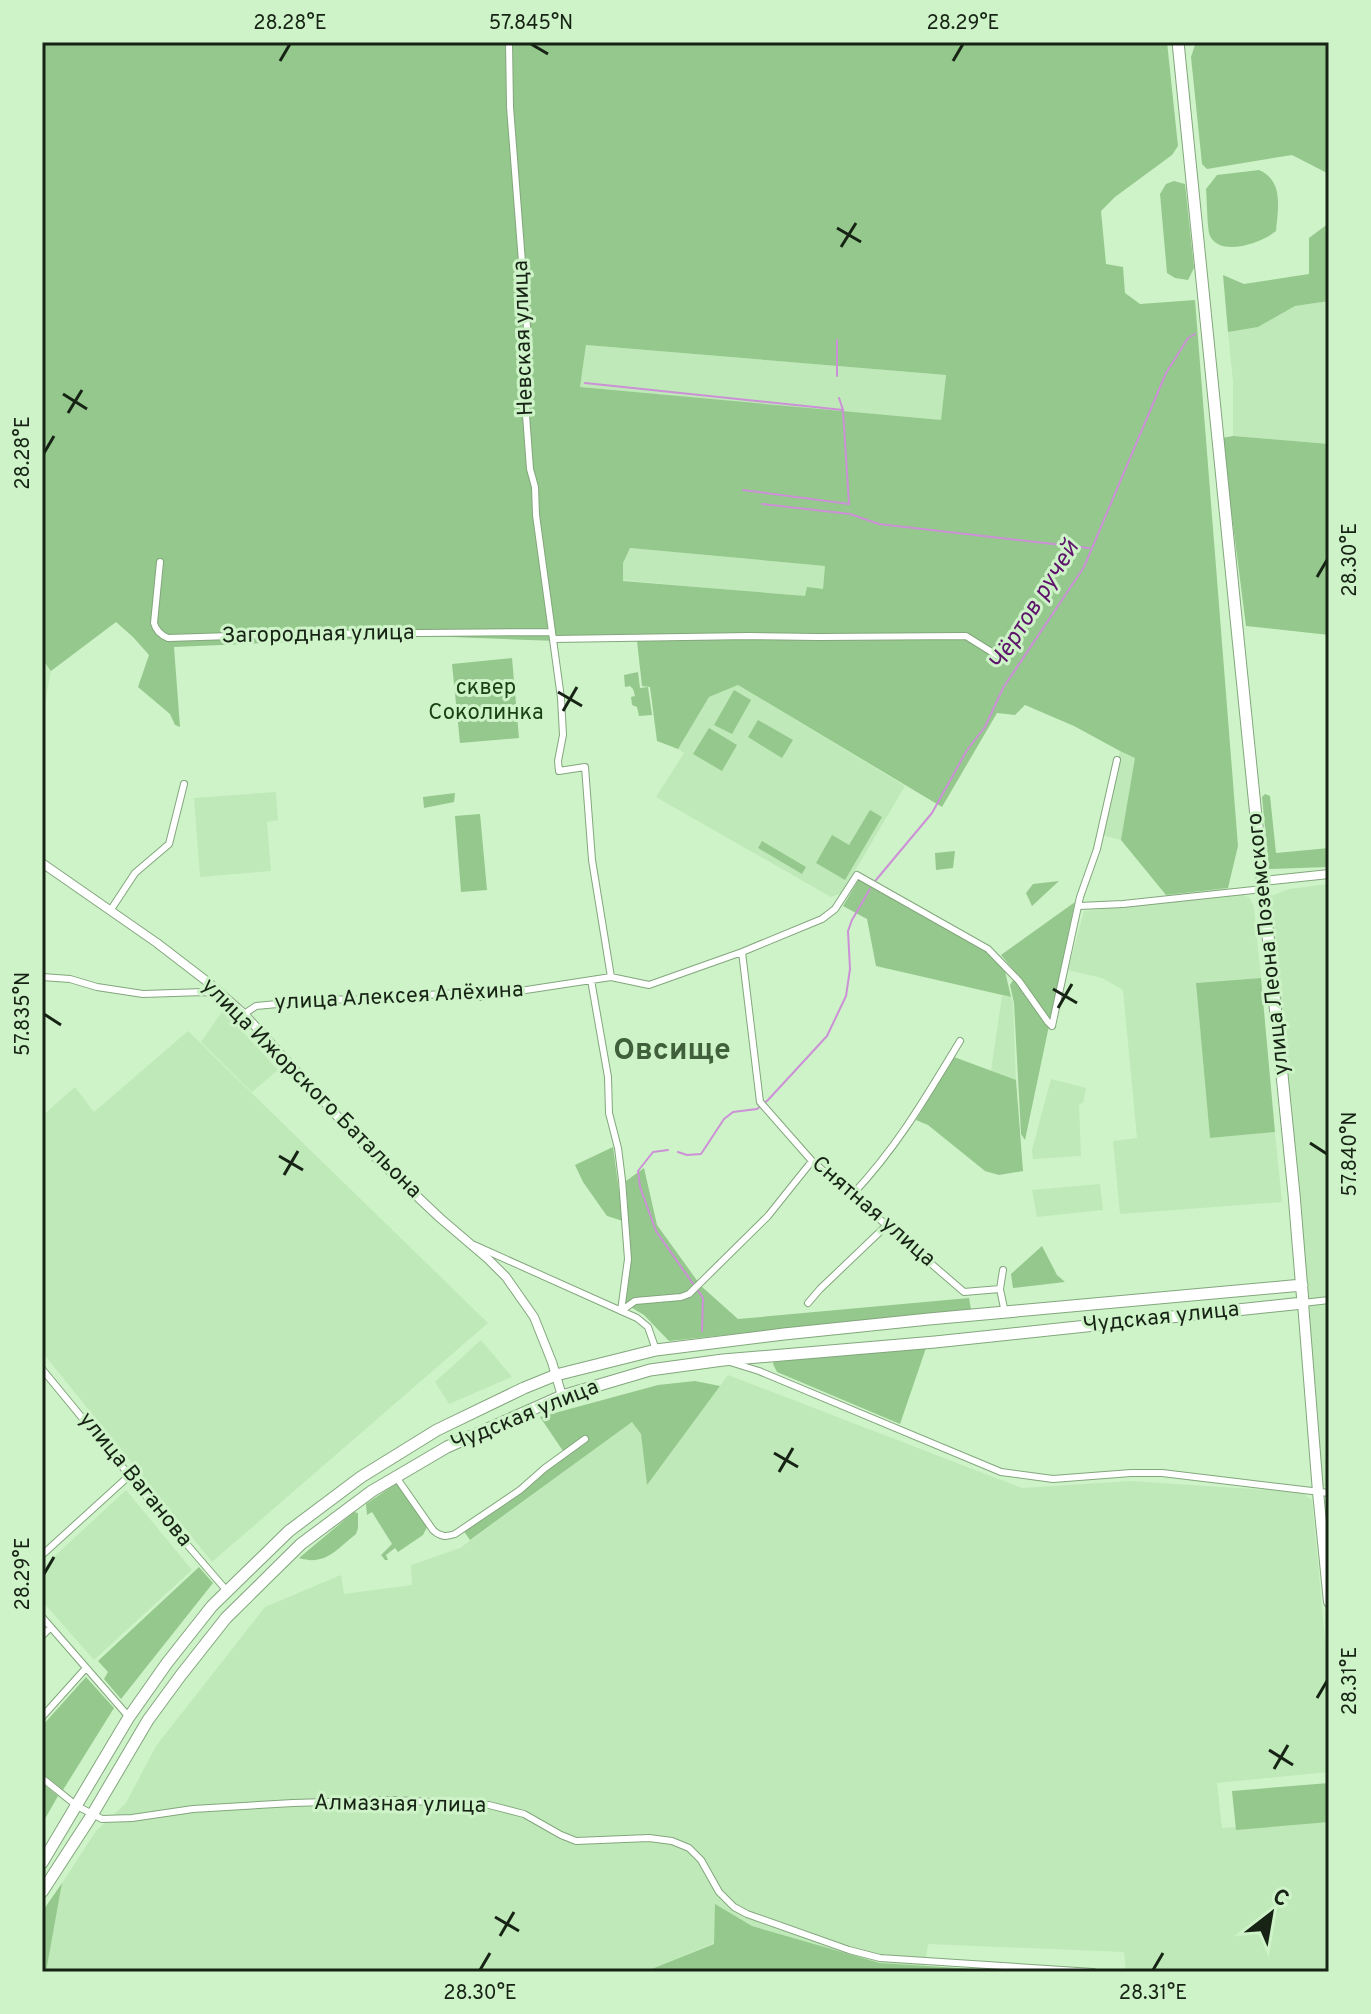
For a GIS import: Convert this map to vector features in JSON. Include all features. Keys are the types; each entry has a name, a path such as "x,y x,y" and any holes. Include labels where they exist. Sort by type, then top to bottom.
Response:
{"highway":[{"name":"улица Леона Поземского","path":"1178,42 1303,1303"},
{"name":"Чудская улица","path":"42,1863 129,1717 167,1663 227,1591 289,1531 361,1477 437,1430 524,1388 556,1375 656,1350 929,1319 1302,1285"},
{"name":"Чудская улица","path":"42,1892 148,1720 226,1618 301,1544 372,1491 447,1447 562,1396 650,1370 723,1360 935,1342 1303,1303"},
{"path":"929,1319 924,1332 926,1338 935,1342"},
{"path":"901,1322 909,1333 902,1345"},
{"path":"194,1629 195,1636 208,1640"},
{"path":"167,1663 179,1667 181,1675"}],"main road":[{"name":"улица Леона Поземского","path":"1303,1303 1324,1492 1329,1602"}],"street":[{"name":"Невская улица","path":"509,42 510,107 528,340 526,415 530,469 535,487 563,723 559,771 585,767 592,860 611,977"},
{"name":"Загородная улица","path":"160,562 154,623 161,635 168,638 301,634 966,636 998,656"},
{"path":"1117,760 1097,849 1079,906 1151,901 1329,874"},
{"path":"110,911 135,873 169,844 184,784"},
{"name":"улица Ижорского Батальона","path":"42,863 177,958 223,995 369,1151 506,1277 523,1299 542,1335 562,1396"},
{"name":"улица Алексея Алёхина","path":"244,1014 256,1006 331,999 458,993 480,997 611,977 649,985 822,919 835,909 857,875 988,949 1019,981 1052,1026 1079,906"},
{"name":"Снятная улица","path":"742,952 760,1103 812,1161 964,1292 1000,1289"},
{"path":"42,977 70,979 97,987 143,994 204,992 223,995"},
{"path":"591,980 608,1077 609,1113 618,1148 625,1218 628,1259 621,1311"},
{"path":"852,1195 880,1165 911,1122 960,1041"},
{"path":"621,1311 635,1301 689,1294 768,1216 812,1161"},
{"path":"808,1303 887,1225"},
{"name":"улица Ижорского Батальона","path":"470,1243 643,1322 656,1350"},
{"path":"1003,1270 1000,1289 1005,1313"},
{"path":"1303,1303 1329,1300"},
{"path":"723,1360 759,1371 1001,1472 1053,1479 1162,1473 1324,1492"},
{"name":"улица Ваганова","path":"42,1369 227,1591"},
{"path":"396,1477 433,1530 448,1537 520,1490 585,1439"},
{"path":"42,1555 130,1475"},
{"path":"42,1617 129,1717"},
{"path":"42,1636 51,1627"},
{"path":"42,1717 86,1668"},
{"path":"42,1778 92,1815"},
{"name":"Алмазная улица","path":"92,1815 117,1819 203,1808 393,1800 489,1805 524,1814 576,1841 649,1838 672,1841 689,1848 701,1860 719,1892 734,1907 849,1950 880,1958 922,1962 1093,1972"}],"shaded area":[{"path":"1329,301 1329,444 1233,436 1233,382 1228,332 1258,327 1295,306"},
{"path":"586,345 946,375 941,421 580,387"},
{"path":"630,548 825,566 823,589 806,597 622,580 623,562"},
{"path":"42,659 51,671 42,720"},
{"path":"738,685 905,786 842,893 831,897 656,797 684,753 678,749 709,697"},
{"path":"1120,751 1136,758 1121,840 1102,835"},
{"path":"276,792 278,820 267,822 271,871 200,877 194,798"},
{"path":"1329,884 1329,1487 1323,1487 1266,898 1289,889"},
{"path":"1228,888 1250,898 1254,907 1261,978 1196,983 1210,1138 1275,1132 1282,1202 1120,1214 1113,1141 1137,1138 1123,990 1102,978 1068,970 1084,911 1166,902 1166,895"},
{"path":"1002,996 1011,997 1013,1003 1016,1080 991,1071"},
{"path":"223,1010 278,1070 252,1092 201,1042"},
{"path":"188,1031 488,1323 212,1562 42,1352 42,1116 75,1087 94,1112"},
{"path":"1051,1079 1086,1088 1083,1103 1079,1104 1081,1156 1033,1159 1032,1150"},
{"path":"1100,1184 1103,1210 1037,1217 1032,1190"},
{"path":"481,1340 512,1377 449,1404 435,1382"},
{"path":"728,1375 1022,1488 1130,1481 1301,1492 1312,1500 1329,1681 1329,1772 1217,1783 1222,1828 1327,1820 1329,1972 1126,1971 1124,1952 928,1944 925,1966 880,1963 752,1926 716,1905 714,1943 644,1972 469,1972 461,1969 461,1972 46,1972 62,1883 96,1831 126,1803 156,1746 265,1607 341,1575 344,1594 412,1585 411,1565 460,1548 632,1422 641,1434 647,1484"},
{"path":"126,1490 192,1570 94,1660 42,1601 42,1568"}],"green space":[{"path":"42,42 1167,42 1178,146 1172,155 1101,211 1106,264 1123,267 1125,293 1140,304 1195,300 1238,846 1228,888 1166,895 1121,840 1135,758 1025,705 1015,715 997,713 942,807 738,685 709,697 678,749 657,741 650,687 642,686 637,641 425,636 174,647 180,727 175,725 170,714 138,687 149,655 116,622 51,671 42,659","holes":["586,345 946,375 941,420 580,387","630,548 825,566 823,589 807,587 805,596 623,581 623,563"]},
{"path":"1196,42 1329,42 1329,174 1292,155 1207,169 1202,164 1191,57"},
{"path":"1259,170 1276,188 1276,231 1262,240 1242,246 1215,243 1209,232 1206,189 1217,175"},
{"path":"1174,181 1185,184 1194,268 1188,280 1167,273 1160,194 1166,184"},
{"path":"1329,223 1329,301 1295,306 1258,327 1228,332 1223,275 1244,284 1309,274 1309,238"},
{"path":"1233,436 1329,444 1329,635 1246,626 1222,438"},
{"name":"сквер Соколинка","path":"512,658 519,738 460,743 452,664"},
{"path":"638,672 640,688 648,687 652,715 639,716 637,707 632,705 631,697 635,696 633,689 625,687 624,675"},
{"path":"734,690 751,700 732,734 714,725"},
{"path":"758,720 793,740 782,758 748,737"},
{"path":"709,728 737,745 722,771 693,754"},
{"path":"455,793 454,802 424,808 423,797"},
{"path":"1265,794 1270,796 1276,853 1329,848 1329,867 1269,869 1262,797"},
{"path":"870,810 882,817 845,880 816,863 832,835 849,845"},
{"path":"480,814 487,890 461,892 455,816"},
{"path":"762,841 806,867 802,874 758,848"},
{"path":"955,851 953,868 936,870 935,853"},
{"path":"859,879 986,950 1004,967 1011,997 876,966 867,919 843,906"},
{"path":"1059,881 1032,906 1026,893 1033,884"},
{"path":"1075,902 1025,1140 1021,1134 1014,1003 1010,985 1017,974 1001,955"},
{"path":"1261,978 1275,1132 1210,1138 1196,983"},
{"path":"954,1057 1016,1080 1023,1171 999,1175 985,1171 928,1125 916,1120"},
{"path":"613,1147 623,1221 607,1216 575,1165"},
{"path":"644,1168 657,1225 701,1286 738,1319 969,1298 971,1309 669,1341 644,1315 624,1303 631,1263 626,1181"},
{"path":"1042,1246 1057,1275 1065,1282 1013,1288 1011,1274"},
{"path":"926,1348 900,1424 777,1372 773,1364 774,1361"},
{"path":"695,1381 720,1386 647,1485 641,1434 632,1422 470,1540 463,1530 538,1479 563,1451 540,1417 658,1385"},
{"path":"397,1483 427,1527 423,1535 398,1552 395,1548 386,1555 388,1560 385,1560 381,1555 392,1544 372,1512 367,1515 366,1504"},
{"path":"354,1512 358,1513 356,1534 342,1546 316,1560 299,1558"},
{"path":"199,1567 213,1583 121,1699 104,1679 108,1672 98,1661"},
{"path":"86,1677 114,1708 63,1790 42,1773 42,1726"},
{"path":"42,1783 58,1796 42,1824"},
{"path":"1329,1783 1329,1822 1236,1830 1232,1791"},
{"path":"62,1883 46,1972 42,1972 42,1912"},
{"path":"715,1904 752,1926 880,1963 1021,1972 644,1972 714,1944"}],"waterway":[{"name":"Чёртов ручей","path":"876,880 932,813 967,750 985,727 1003,688 1084,567 1166,373 1188,338 1195,334"},
{"path":"837,340 837,376"},
{"path":"585,383 843,410"},
{"path":"743,490 849,504 843,410 839,398"},
{"path":"762,504 850,514 879,524 1089,548"},
{"name":"Чёртов ручей","path":"678,1152 701,1154 724,1119 733,1112 757,1109 827,1036 846,996 850,969 848,931 870,889"},
{"name":"Чёртов ручей","path":"668,1150 653,1152 638,1171 640,1187 656,1231 703,1298 702,1331"}],"district":[{"name":"Овсище","path":"672,1051"}]}
